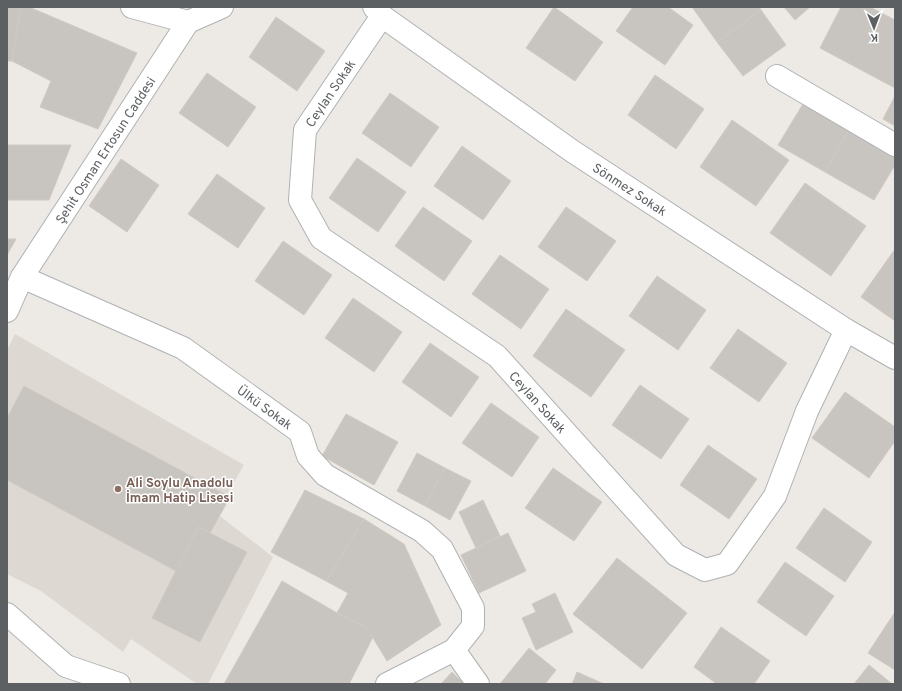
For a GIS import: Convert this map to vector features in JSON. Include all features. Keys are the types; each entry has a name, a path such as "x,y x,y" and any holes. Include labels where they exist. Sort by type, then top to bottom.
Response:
{"street":[{"path":"132,7 188,22 222,7"},
{"name":"Ceylan Sokak","path":"378,11 304,130 300,200 321,238 497,356 676,555 705,570 727,564 774,496 807,411 846,330"},
{"name":"Sönmez Sokak","path":"378,11 572,152 846,330 895,358"},
{"name":"Şehit Osman Ertosun Caddesi","path":"7,311 22,277 188,22"},
{"path":"777,76 895,145"},
{"name":"Ülkü Sokak","path":"22,277 183,348 300,432 308,456 325,475 422,531 442,549 473,608 473,626 454,650"},
{"path":"7,614 71,675 119,684"},
{"path":"387,684 454,650 478,684"}],"shaded area":[{"name":"Ali Soylu Anadolu İmam Hatip Lisesi","path":"15,334 244,465 216,513 273,557 208,684 197,684 131,639 123,652 41,591 7,574 7,350"}],"building":[{"path":"7,7 21,7 12,61 7,61"},
{"path":"21,7 29,7 137,53 98,129 40,107 51,81 12,61"},
{"path":"554,7 603,42 575,81 526,48"},
{"path":"633,7 668,7 693,25 665,65 616,31"},
{"path":"692,7 759,7 761,10 717,42"},
{"path":"784,7 810,7 795,20"},
{"path":"841,7 870,7 895,20 895,88 820,48"},
{"path":"761,10 786,45 743,76 717,42"},
{"path":"276,17 325,51 297,91 249,57"},
{"path":"207,73 256,107 228,147 179,113"},
{"path":"655,75 704,109 676,149 628,115"},
{"path":"390,93 439,127 411,167 362,133"},
{"path":"895,96 895,126 883,119"},
{"path":"803,104 849,130 825,172 778,145"},
{"path":"732,120 789,160 756,206 700,167"},
{"path":"849,130 895,157 895,165 874,200 825,172"},
{"path":"7,145 71,145 49,200 7,200"},
{"path":"462,146 511,181 483,220 434,186"},
{"path":"357,158 406,192 378,232 329,198"},
{"path":"121,159 159,185 127,232 89,206"},
{"path":"217,174 265,208 238,248 188,214"},
{"path":"805,183 866,226 831,276 770,233"},
{"path":"423,207 472,241 444,281 395,246"},
{"path":"566,207 616,241 587,281 538,247"},
{"path":"7,239 16,239 7,255"},
{"path":"283,241 332,275 304,315 255,281"},
{"path":"895,249 895,321 861,297"},
{"path":"500,255 549,289 521,329 472,294"},
{"path":"657,276 706,310 678,350 629,316"},
{"path":"353,298 402,332 374,372 325,338"},
{"path":"566,309 625,350 591,397 533,356"},
{"path":"738,329 787,363 759,402 710,368"},
{"path":"430,343 479,377 451,417 402,382"},
{"path":"640,385 689,419 661,459 612,425"},
{"path":"24,386 230,497 210,533 198,527 176,571 7,480 7,418"},
{"path":"845,392 895,427 895,441 869,478 812,438"},
{"path":"491,403 539,437 512,477 462,443"},
{"path":"346,414 398,442 374,485 322,456"},
{"path":"708,445 757,479 729,519 680,485"},
{"path":"417,453 445,468 425,506 397,491"},
{"path":"445,468 471,481 450,520 425,506"},
{"path":"553,468 602,502 574,541 525,508"},
{"path":"305,490 364,519 326,581 271,552"},
{"path":"483,500 500,536 476,548 459,512"},
{"path":"824,508 872,542 845,582 796,548"},
{"path":"364,519 404,544 441,625 387,661 367,628 337,613 348,593 326,581"},
{"path":"198,527 247,552 200,642 152,618"},
{"path":"508,533 526,571 479,593 461,555"},
{"path":"617,558 687,613 642,669 573,614"},
{"path":"785,562 834,596 806,636 757,602"},
{"path":"282,581 337,613 367,628 373,637 349,684 224,684"},
{"path":"555,593 573,632 536,650 522,618 536,612 532,604"},
{"path":"895,612 895,670 868,653"},
{"path":"721,627 770,661 754,684 717,684 694,667"},
{"path":"529,648 556,670 545,684 500,684"},
{"path":"869,665 892,684 854,684"},
{"path":"452,672 464,684 441,684"},
{"path":"577,672 604,684 572,684"}],"place":[{"name":"Ali Soylu Anadolu İmam Hatip Lisesi","path":"118,489"}]}
